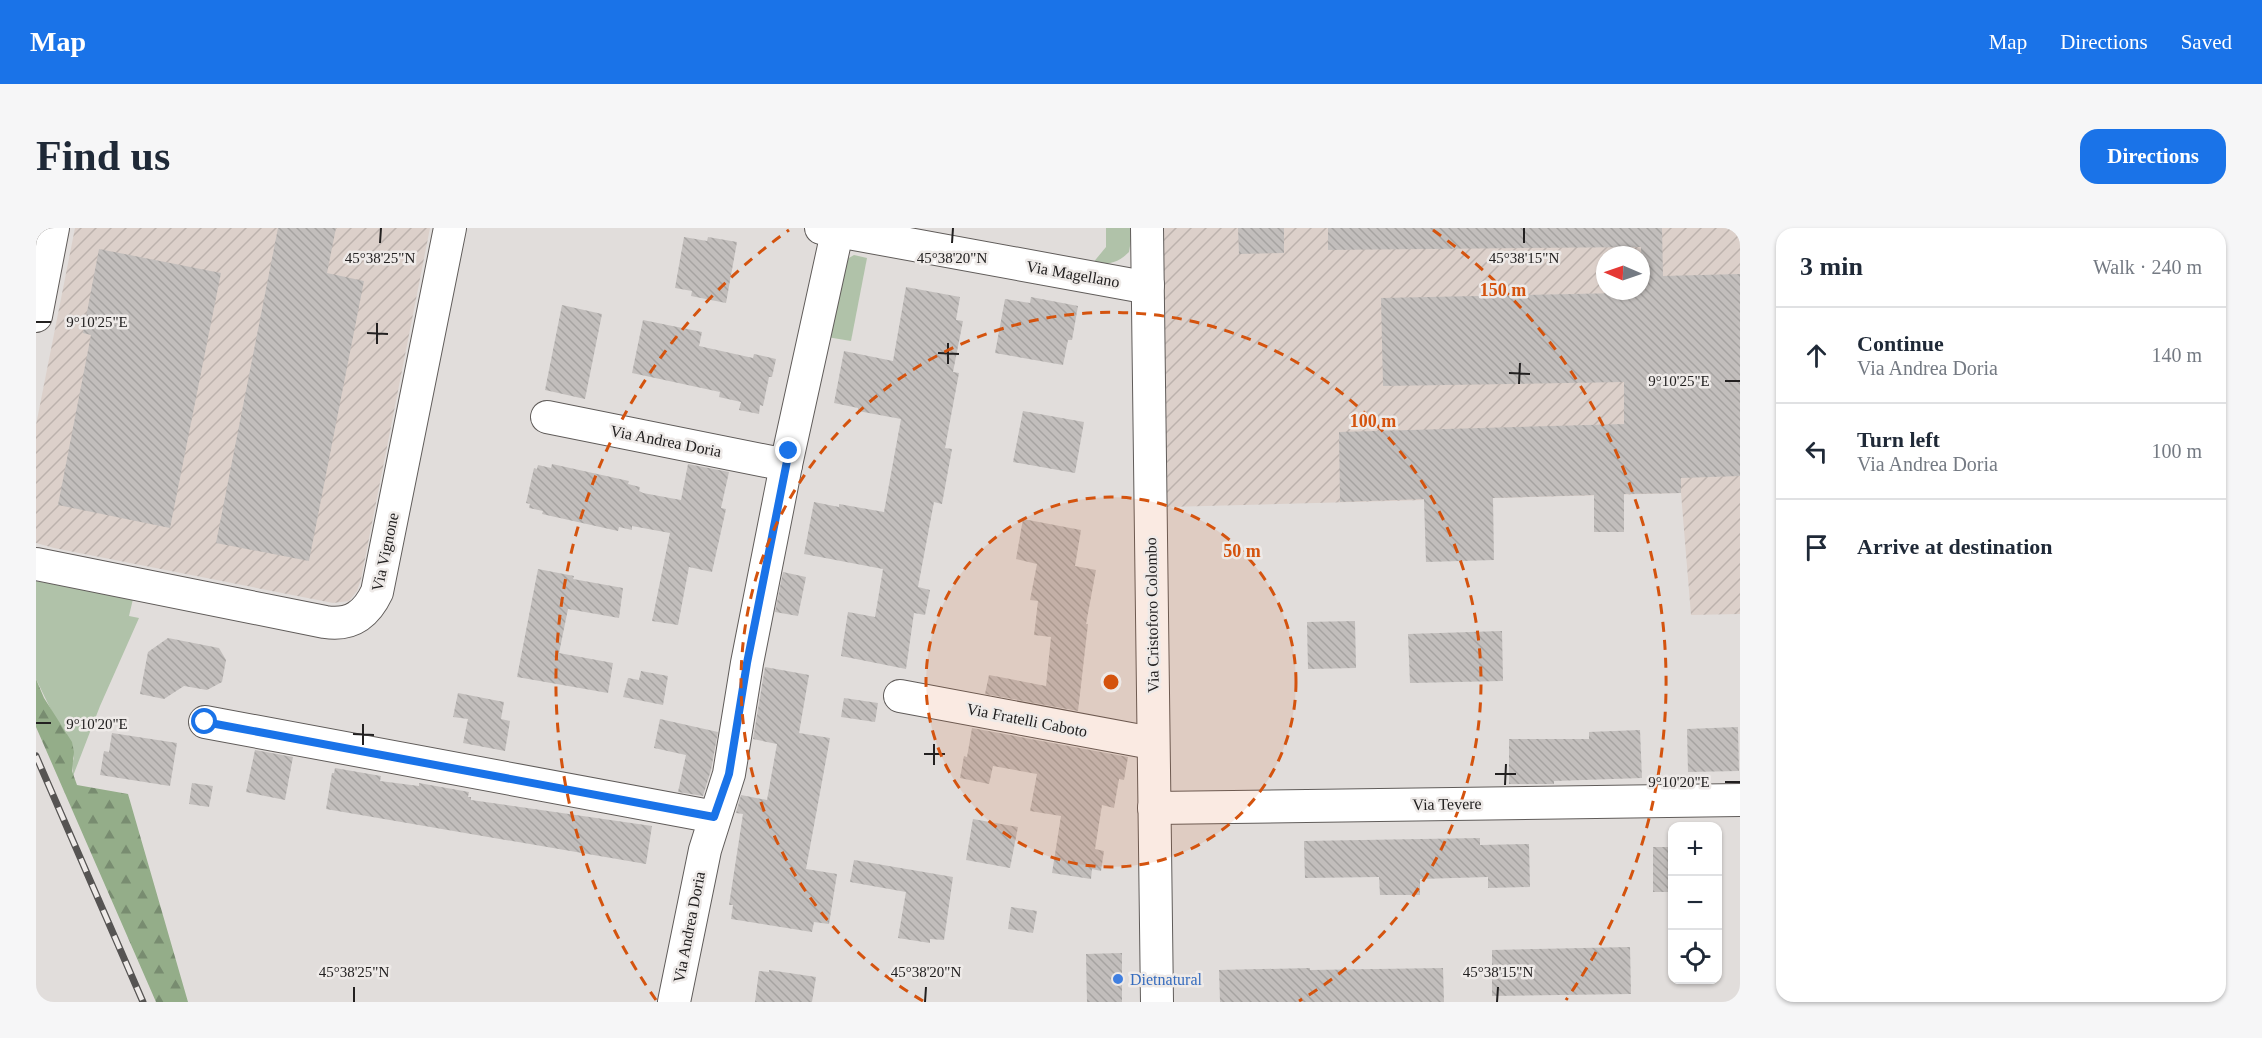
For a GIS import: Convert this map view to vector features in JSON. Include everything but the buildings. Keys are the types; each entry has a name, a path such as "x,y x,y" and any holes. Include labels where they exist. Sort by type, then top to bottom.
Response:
{"street":[{"path":"36,316 53,228"},
{"name":"Via Vignone","path":"36,564 325,622 348,622 360,616 371,605 377,592 450,228"},
{"name":"Via Cristoforo Colombo","path":"1147,228 1157,1002"},
{"name":"Via Magellano","path":"832,229 1122,283 1148,285"},
{"name":"Via Andrea Doria","path":"674,1002 705,850 729,774 747,663 832,229"},
{"name":"Via Andrea Doria","path":"546,417 786,465"},
{"name":"Via Fratelli Caboto","path":"900,696 1153,742"},
{"path":"205,722 714,817"},
{"name":"Via Tevere","path":"1154,808 1740,800"}],"shaded area":[{"path":"75,228 430,228 361,579 357,591 349,601 333,603 36,543 36,425"},
{"path":"1161,228 1740,228 1740,614 1691,615 1681,493 1167,507"}],"green space":[{"path":"1106,228 1133,228 1129,252 1121,259 1112,262 1092,264 1106,247"},
{"path":"854,255 867,258 851,341 827,337 842,262"},
{"path":"36,581 133,599 129,616 139,618 100,706 73,776 74,758 66,732 55,718 36,679"},
{"path":"36,679 44,698 72,742 74,752 72,771 77,785 128,794 188,1002 156,1002 36,727"}],"railway":[{"path":"36,756 143,1002"}],"place":[{"name":"Dietnatural","path":"1118,979"}],"route":[{"path":"205,722 714,817 723,798 729,774 740,700 789,451"}]}
